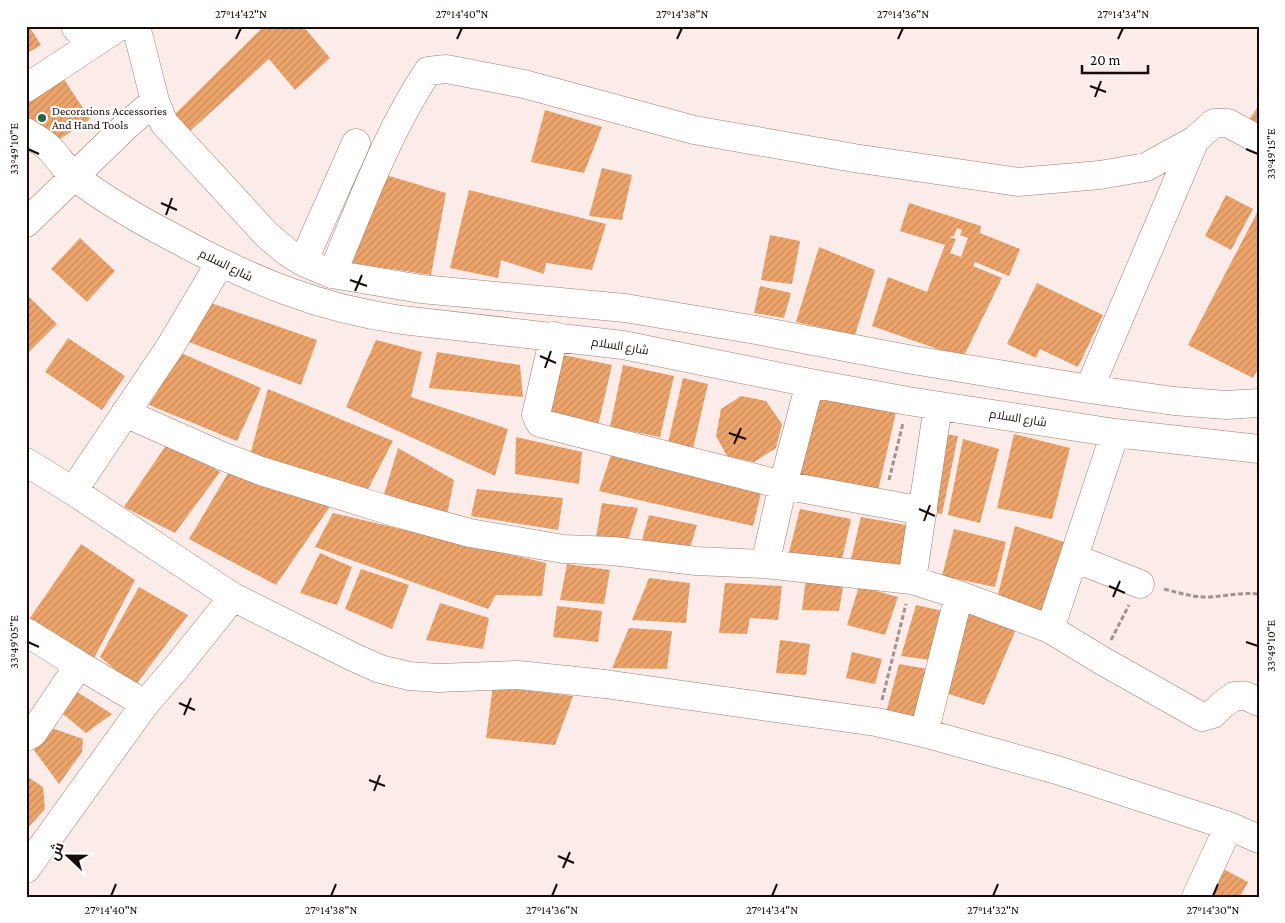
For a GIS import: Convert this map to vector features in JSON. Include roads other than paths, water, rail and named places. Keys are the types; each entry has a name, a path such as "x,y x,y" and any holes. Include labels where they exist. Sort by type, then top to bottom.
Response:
{"street":[{"path":"26,88 83,36 120,26"},
{"path":"136,26 155,101 164,123 267,235 286,252 303,262 332,274 422,290 625,308 756,330 913,360 1089,389 1226,405 1259,403"},
{"path":"332,274 379,163 413,94 428,71 446,69 524,84 694,130 854,158 1018,182 1100,175 1146,167 1195,140 1214,123 1228,123 1259,140"},
{"path":"26,223 126,126 155,101"},
{"name":"شارع السلام","path":"26,132 48,147 74,176 133,216 220,263 275,288 326,305 368,315 623,344 810,383 908,401 1115,434 1259,449"},
{"path":"1089,389 1195,140"},
{"path":"303,262 356,143"},
{"path":"73,491 170,348 220,263"},
{"path":"554,336 536,415 540,423 783,485 923,511"},
{"path":"765,564 783,485 810,383"},
{"path":"1218,445 1226,405"},
{"path":"912,580 938,406"},
{"path":"125,413 222,456 261,471 404,515 470,533 563,549 613,551 696,561 765,564 912,580 1050,629 1202,717 1213,714 1234,696 1246,696 1259,702"},
{"path":"1050,629 1115,434"},
{"path":"26,462 233,597 353,658 380,669 409,676 438,678 518,674 604,684 876,722 924,733 1057,770 1229,826 1259,839"},
{"path":"1074,558 1140,584"},
{"path":"924,733 958,595"},
{"path":"28,862 145,704 233,597"},
{"path":"26,632 145,704"},
{"path":"26,737 33,734 79,665"},
{"path":"1196,897 1229,826"}],"place":[{"name":"Decorations Accessories And Hand Tools","path":"42,118"}]}
